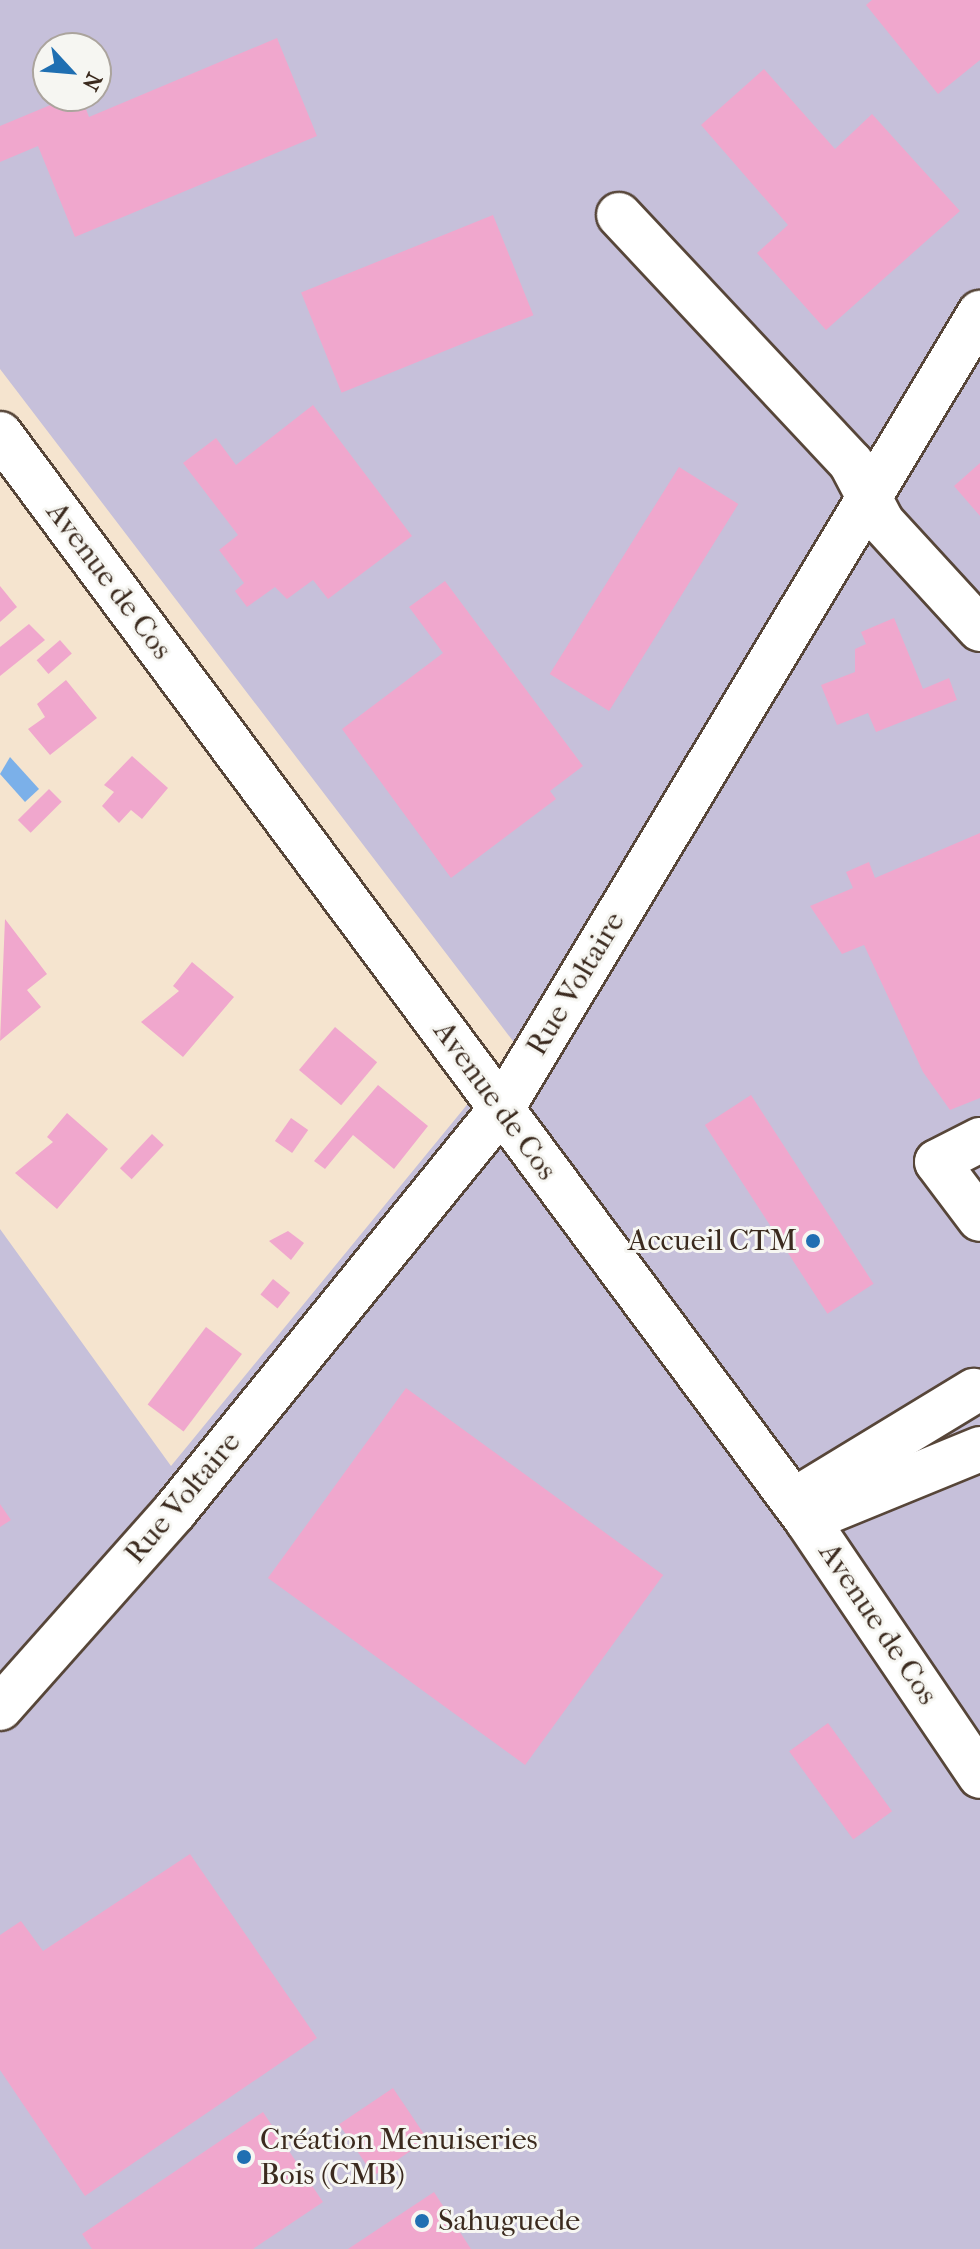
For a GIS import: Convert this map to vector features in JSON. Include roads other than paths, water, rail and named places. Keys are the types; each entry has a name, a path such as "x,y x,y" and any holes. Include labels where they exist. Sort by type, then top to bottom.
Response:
{"street":[{"path":"619,215 851,463 882,522 980,629"},
{"name":"Rue Voltaire","path":"0,1708 174,1512 502,1108 867,496 980,313"},
{"name":"Avenue de Cos","path":"0,434 800,1510 980,1776"},
{"path":"980,1140 937,1162 980,1219"},
{"path":"800,1510 978,1398"},
{"path":"800,1510 980,1449"}],"water":[{"path":"10,757 39,789 25,802 0,774"}],"place":[{"name":"Accueil CTM","path":"813,1241"},
{"name":"Création Menuiseries Bois (CMB)","path":"244,2157"},
{"name":"Sahuguede","path":"422,2221"}]}
